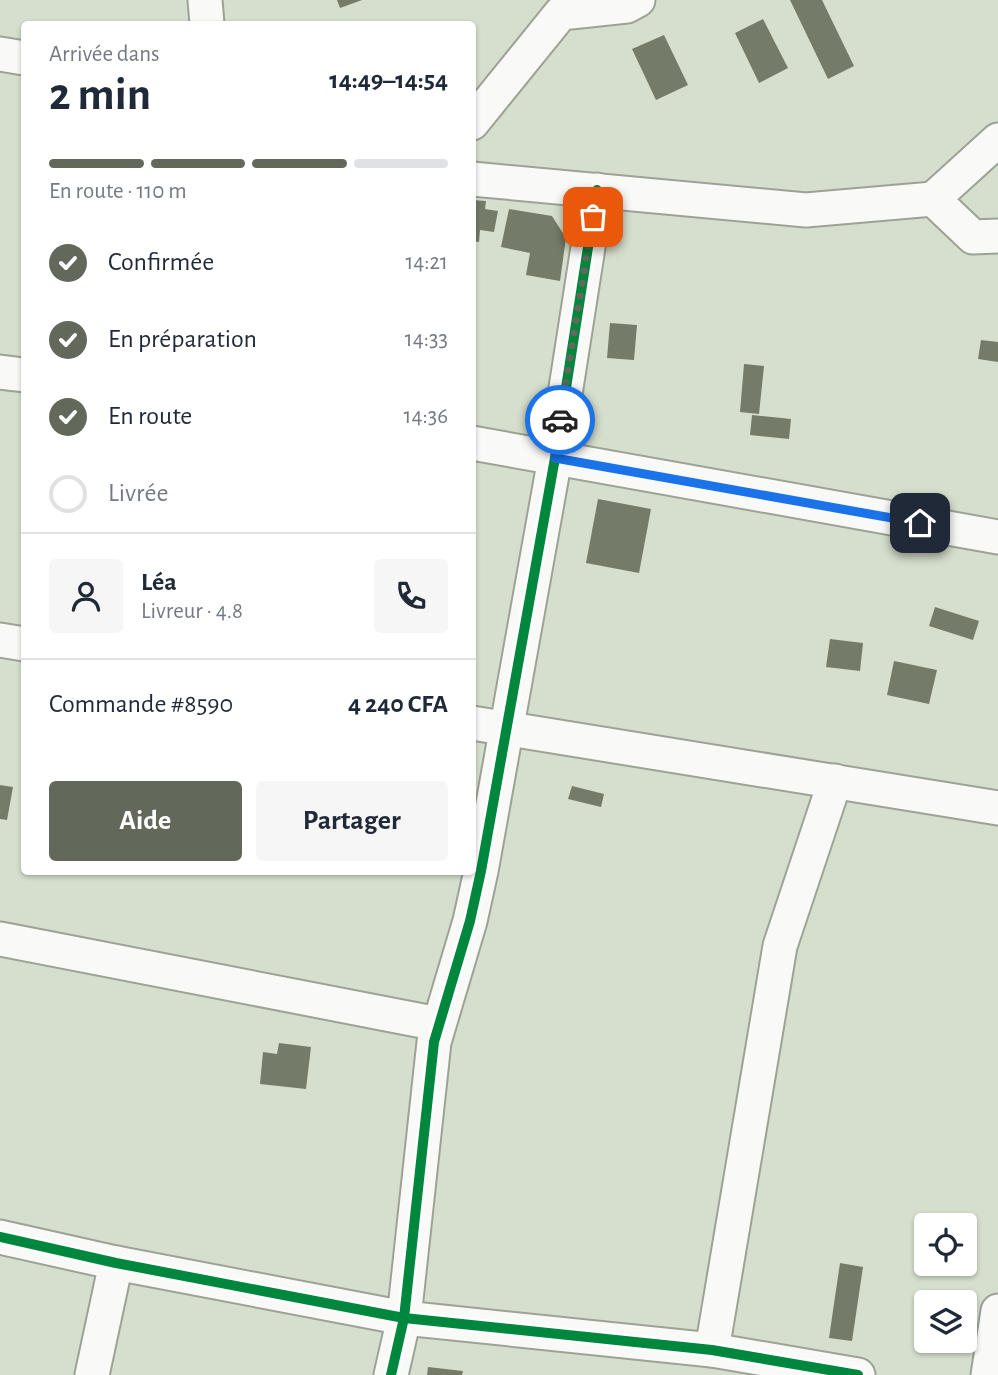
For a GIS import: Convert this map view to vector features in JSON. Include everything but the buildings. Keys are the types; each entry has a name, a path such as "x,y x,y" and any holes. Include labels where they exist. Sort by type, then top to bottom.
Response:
{"street":[{"path":"205,0 207,21"},
{"path":"476,117 557,6 627,6 638,0"},
{"path":"0,54 21,58"},
{"path":"476,179 806,210 933,199 998,140"},
{"path":"391,1375 404,1318 438,1024 470,921 555,458 597,190"},
{"path":"933,199 973,237 998,236"},
{"path":"0,372 21,375"},
{"path":"476,444 998,537"},
{"path":"0,640 21,644"},
{"path":"476,724 998,808"},
{"path":"712,1350 780,946 835,782"},
{"path":"0,939 438,1024"},
{"path":"0,1237 116,1263 404,1318 712,1350 858,1375"},
{"path":"92,1375 116,1263"},
{"path":"988,1375 998,1311"}],"cycle path":[{"path":"391,1375 404,1318 434,1042 470,921 481,871 555,458 597,190"},
{"path":"0,1237 116,1263 404,1318 712,1350 858,1375"}],"way so far":[{"path":"560,420 593,217"}],"route":[{"path":"560,420 555,458 920,523"}]}
